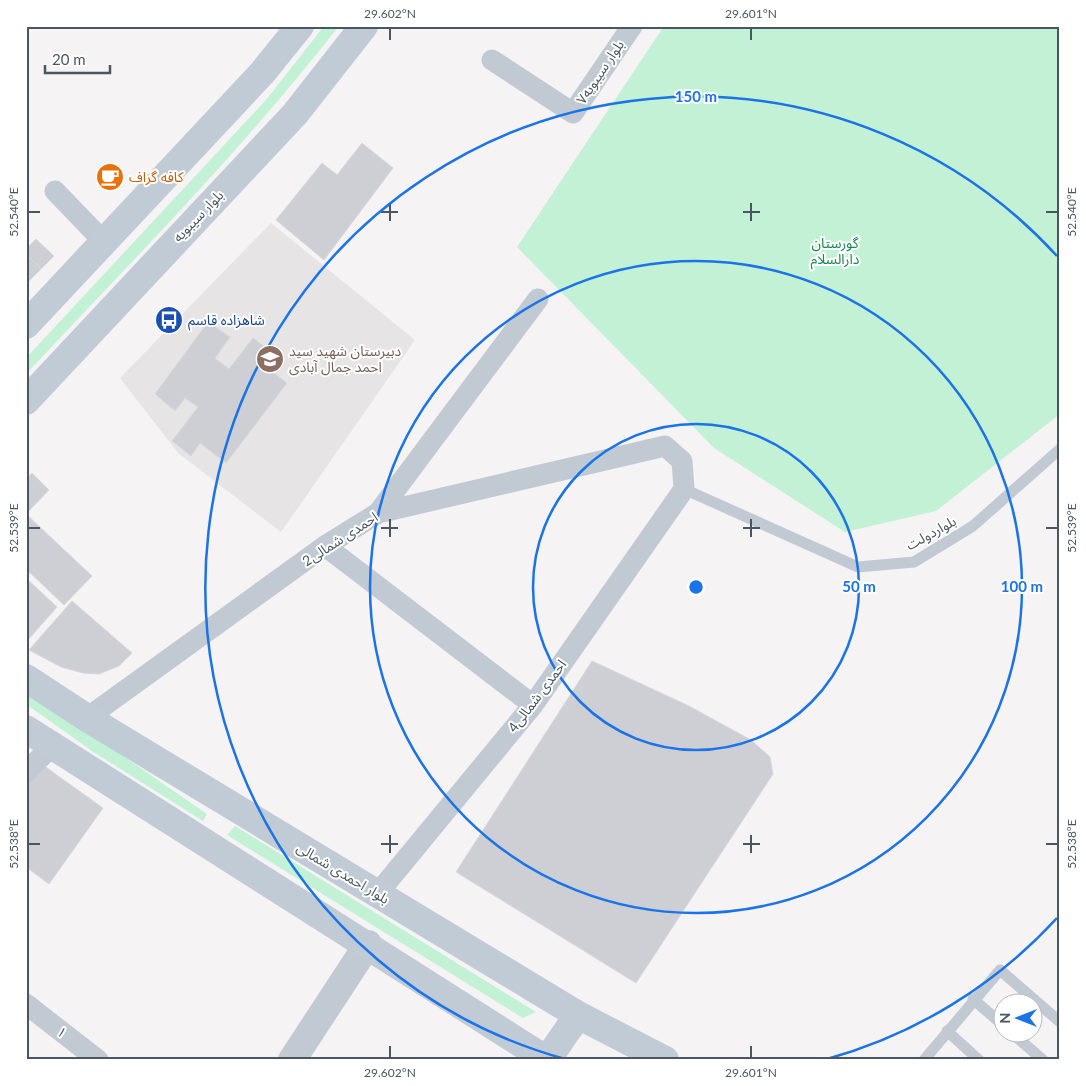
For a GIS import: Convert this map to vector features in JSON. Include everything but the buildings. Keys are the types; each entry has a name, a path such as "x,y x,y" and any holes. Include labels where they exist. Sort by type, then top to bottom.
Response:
{"main road":[{"path":"26,325 105,243 263,72 300,26"},
{"name":"بلوار سیبویه","path":"26,400 295,114 364,26"},
{"name":"بلوار احمدی شمالی","path":"26,678 87,718 578,1015 665,1060"},
{"path":"26,729 368,944 547,1060 578,1015"}],"street":[{"name":"بلوار سیبویه۷","path":"492,60 573,113 632,26"},
{"path":"55,191 105,243"},
{"path":"378,513 538,299"},
{"name":"2احمدی شمالی","path":"87,718 325,546 378,513 665,446 682,461 684,489"},
{"name":"4احمدی شمالی","path":"378,893 533,705 684,489"},
{"path":"325,546 533,705"},
{"path":"26,772 53,746"},
{"path":"292,1060 368,944"},
{"name":"۱","path":"26,1004 98,1060"}],"lane":[{"name":"بلواردولت","path":"684,489 858,568 914,562 973,526 1060,449"},
{"path":"924,1060 973,999 1000,970 1060,1022"},
{"path":"973,999 994,1017"},
{"path":"947,1031 979,1060"},
{"path":"1024,1044 1042,1060"}],"shaded area":[{"name":"دبیرستان شهید سید احمد جمال آبادی","path":"271,223 415,340 281,532 178,453 120,378"}],"green space":[{"path":"324,26 339,26 226,160 26,374 26,358 266,100"},
{"name":"گورستان دارالسلام","path":"664,26 1060,26 1060,414 936,511 845,532 714,448 517,247"},
{"path":"26,689 207,814 203,821 92,751 26,704"},
{"path":"235,826 536,1012 523,1018 227,835"}],"place":[{"name":"کافه گراف","path":"110,177"},
{"name":"شاهزاده قاسم","path":"169,320"},
{"name":"دبیرستان شهید سید احمد جمال آبادی","path":"270,359"}]}
